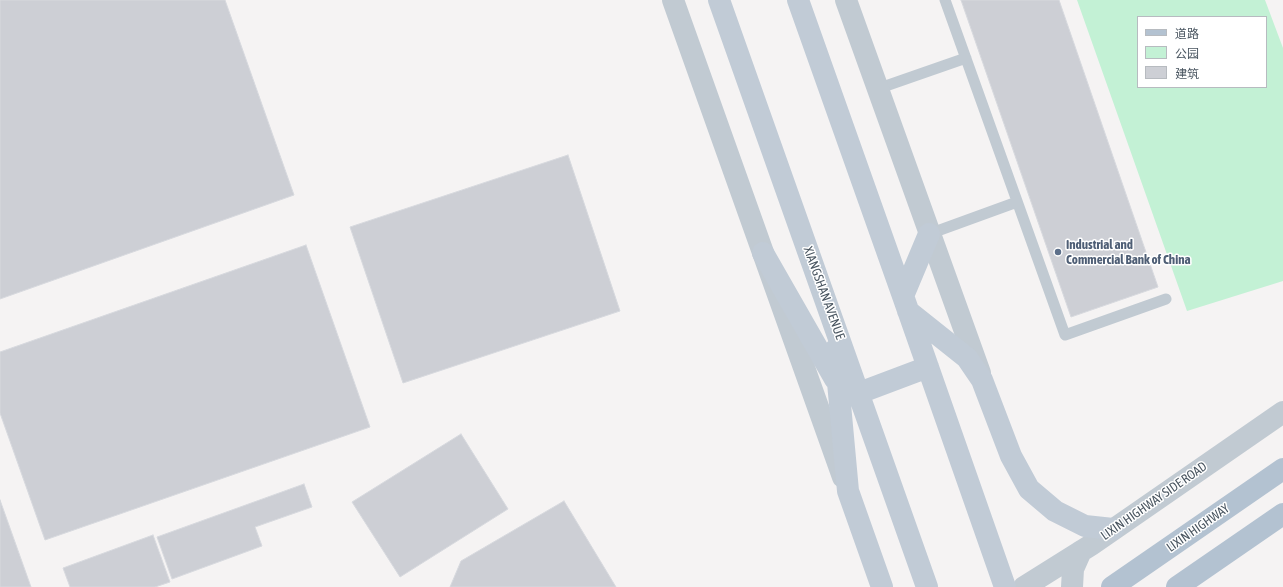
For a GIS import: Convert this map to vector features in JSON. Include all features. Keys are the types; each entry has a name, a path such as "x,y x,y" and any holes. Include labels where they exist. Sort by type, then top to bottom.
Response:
{"main road":[{"name":"XIANGSHAN AVENUE","path":"719,0 927,587"},
{"path":"798,0 1005,587"},
{"path":"906,303 929,234"},
{"path":"763,253 886,470"},
{"path":"906,303 967,358 982,380 1011,456 1029,489 1056,511 1085,526 1113,529"},
{"path":"832,317 848,491 882,587"},
{"path":"859,393 928,367"},
{"name":"LIXIN HIGHWAY","path":"1112,587 1283,469"},
{"path":"1177,587 1283,514"}],"street":[{"path":"673,0 848,491"},
{"path":"846,0 982,380"},
{"name":"LIXIN HIGHWAY SIDE ROAD","path":"1024,587 1113,529 1283,412"},
{"path":"1072,587 1073,569 1080,551"}],"lane":[{"path":"945,0 1065,335 1166,299"},
{"path":"877,89 966,58"},
{"path":"929,234 1017,202"}],"green space":[{"path":"1077,0 1265,0 1283,48 1283,281 1187,311"}],"building":[{"path":"0,0 225,0 294,195 0,299"},
{"path":"961,0 1059,0 1158,287 1071,317"},
{"path":"568,155 620,311 403,383 350,227"},
{"path":"306,245 370,427 45,540 0,413 0,352"},
{"path":"461,434 508,509 400,577 352,502"},
{"path":"304,484 312,507 255,527 262,546 172,579 157,537"},
{"path":"0,500 31,587 0,587"},
{"path":"564,501 616,587 450,587 461,561"},
{"path":"153,535 170,582 155,587 70,587 63,568"}],"place":[{"name":"Industrial and Commercial Bank of China","path":"1058,252"}]}
